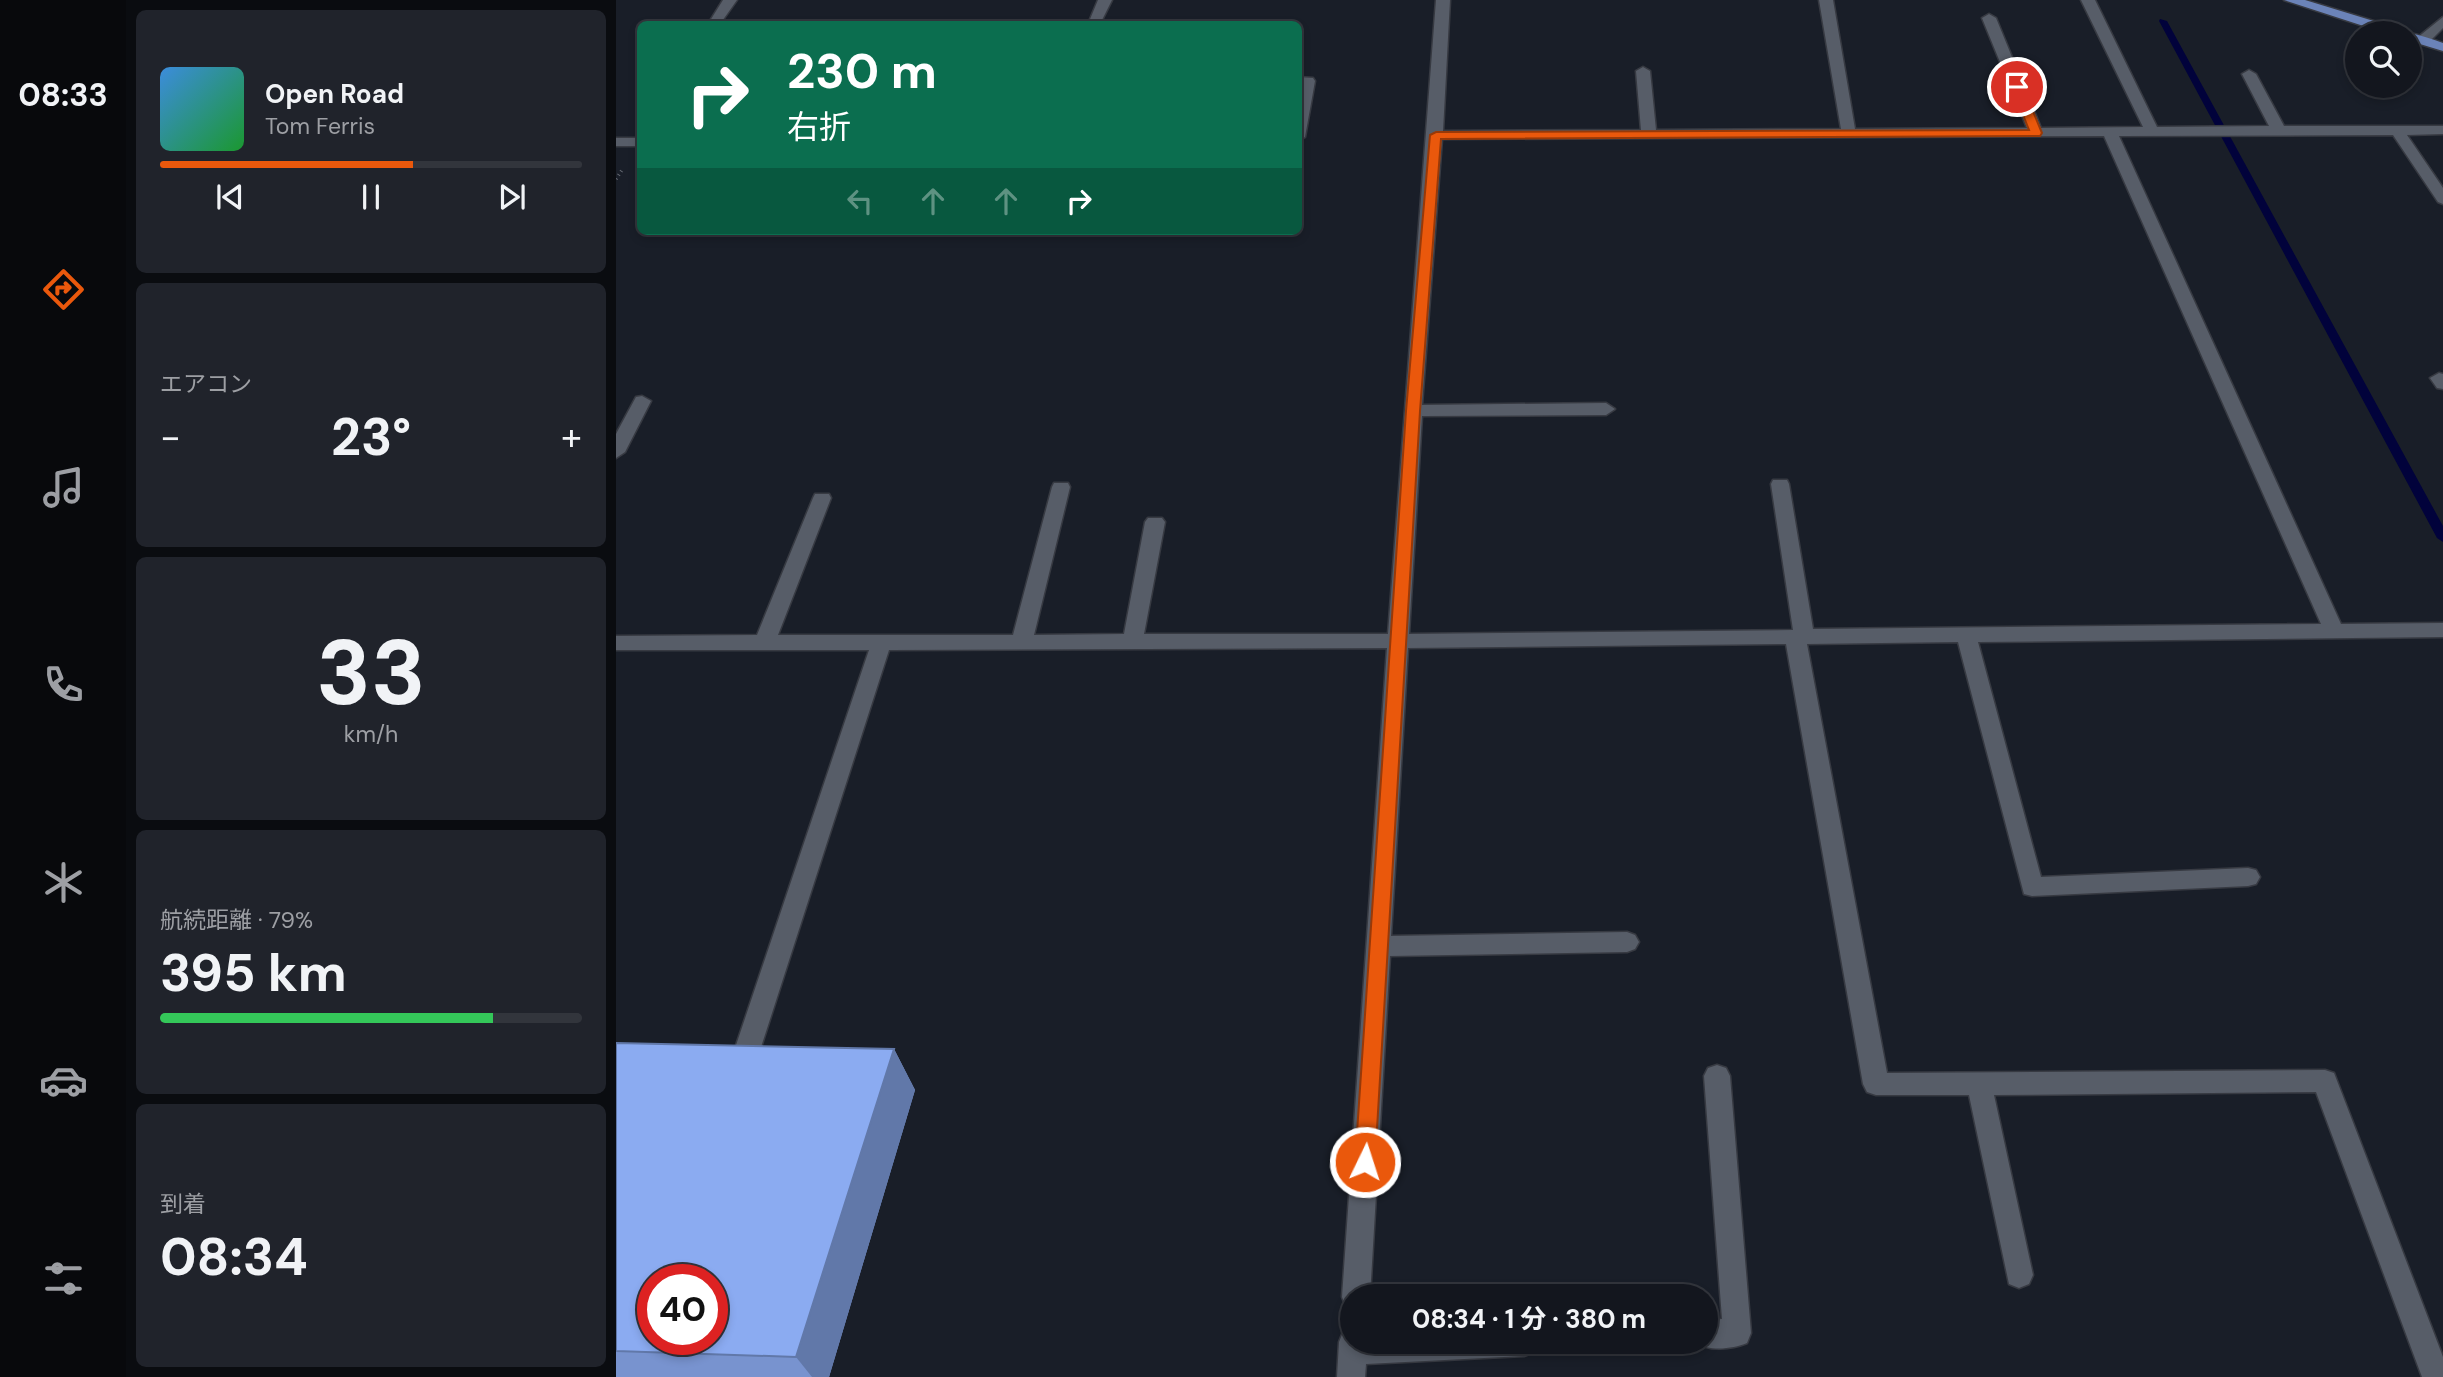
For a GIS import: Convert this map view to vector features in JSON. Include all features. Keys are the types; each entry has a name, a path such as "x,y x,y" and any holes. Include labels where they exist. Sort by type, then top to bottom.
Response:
{"main road":[{"path":"2291,0 2359,21"},
{"path":"2422,41 2443,47"}],"street":[{"path":"716,21 730,0"},
{"path":"1095,21 1105,0"},
{"path":"1357,1284 1413,411 1436,135 1443,0"},
{"path":"1826,0 1849,134"},
{"path":"2088,0 2153,133"},
{"path":"1989,18 2036,133"},
{"path":"2422,35 2443,21"},
{"path":"1643,71 1648,134"},
{"path":"2249,74 2279,131"},
{"path":"1302,81 1308,81 1302,115"},
{"path":"2397,130 2443,199"},
{"path":"1436,135 2443,130"},
{"path":"2110,133 2334,631"},
{"path":"616,142 637,142"},
{"path":"616,452 642,401"},
{"path":"1413,411 1606,408"},
{"path":"1780,484 1800,637 1876,1084 2325,1081 2435,1377"},
{"path":"1022,640 1061,487"},
{"path":"765,642 822,498"},
{"path":"1133,640 1155,522"},
{"path":"616,643 1400,640 2443,630"},
{"path":"1966,635 2032,887 2248,877"},
{"path":"740,1072 882,641"},
{"path":"1379,946 1627,942"},
{"path":"712,1071 766,1072"},
{"path":"1717,1076 1737,1333 1718,1334"},
{"path":"1979,1083 2019,1275"},
{"path":"1352,1356 1377,1354"}],"building":[{"path":"616,1043 894,1049 796,1357 728,1355 728,1264 637,1264 637,1352 616,1351"}],"waterway":[{"path":"2163,21 2443,538"}],"route":[{"path":"1365,1162 1413,411 1436,135 2036,133 2017,87"}]}
